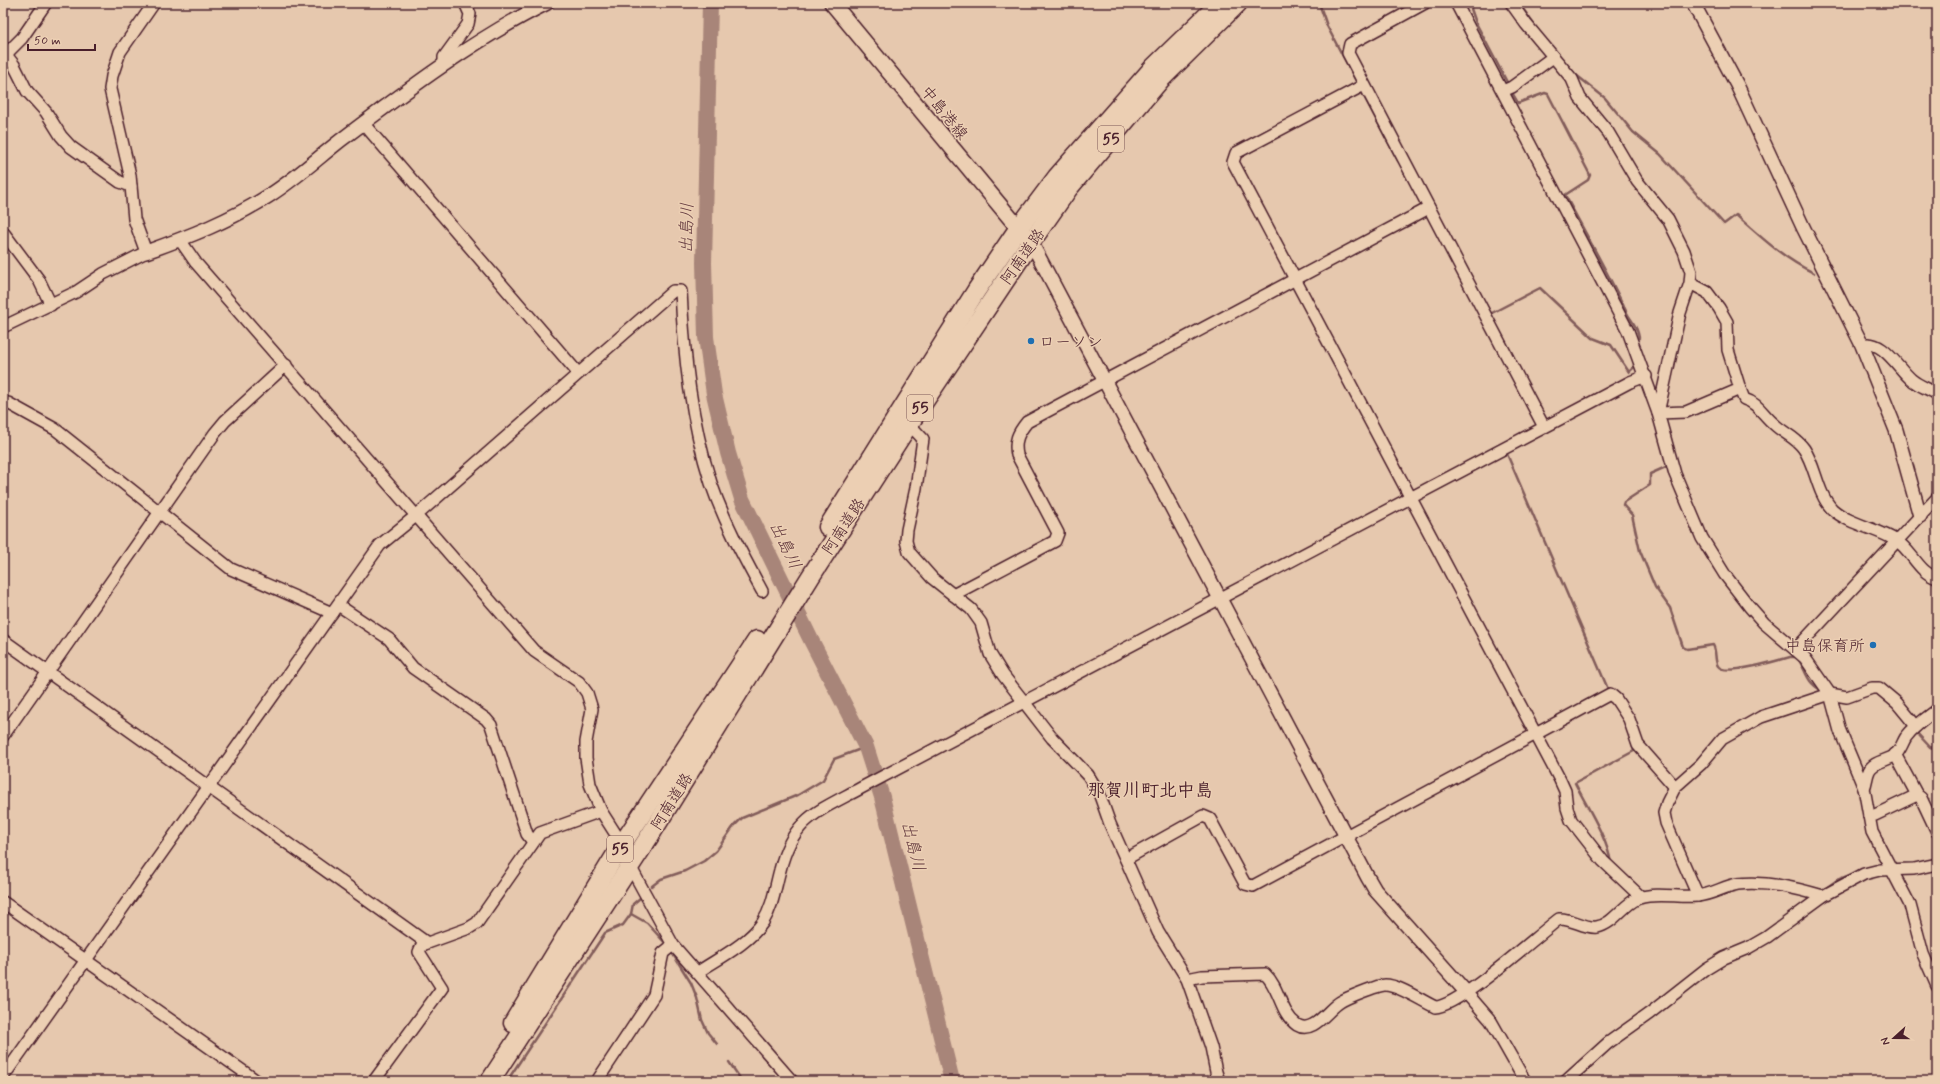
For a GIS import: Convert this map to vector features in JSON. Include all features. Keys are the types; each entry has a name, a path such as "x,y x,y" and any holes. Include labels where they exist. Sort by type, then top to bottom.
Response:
{"highway":[{"name":"55","path":"1193,38 1214,3"},
{"name":"阿南道路","path":"476,1081 505,1037 621,846 772,626 808,570 909,424 1031,242 1068,189 1161,79 1220,3"},
{"name":"阿南道路","path":"808,570 914,389 1018,229 1057,177 1153,68 1238,3"},
{"name":"55","path":"1193,38 1248,3"},
{"name":"阿南道路","path":"490,1081 630,866 772,626"}],"main road":[{"name":"中島港線","path":"832,3 1018,229 1031,242"}],"street":[{"path":"46,3 22,38 4,53 14,65 27,90 46,112 61,136 71,147 120,182 131,186"},
{"path":"146,252 134,219 130,176 110,89 112,76 120,52 154,3"},
{"path":"444,64 444,57 468,24 470,14 465,3"},
{"path":"3,327 76,292 103,274 146,252 180,240 270,195 363,123 444,64 514,20 547,3"},
{"path":"1425,3 1350,44 1348,53 1361,86 1426,210 1544,427"},
{"path":"1456,3 1508,89 1625,324 1646,376 1675,474 1702,538 1725,575 1759,617 1805,658 1830,694 1840,732 1864,788 1872,832 1910,905 1923,954 1937,986"},
{"path":"1511,3 1526,24 1572,79 1580,98 1608,132 1637,181 1668,219 1684,251 1691,272 1690,283 1680,313 1658,413"},
{"path":"1693,3 1737,85 1803,227 1862,345 1896,430 1920,516"},
{"path":"1508,89 1553,57"},
{"path":"1361,86 1236,153 1233,162 1565,791 1567,808 1571,820 1603,861 1641,898"},
{"path":"363,123 578,373"},
{"path":"952,595 1055,541 1058,533 1017,455 1015,444 1021,429 1027,422 1426,210"},
{"path":"3,232 39,280 51,304"},
{"path":"180,240 196,263 534,651 579,682 587,693 592,709 586,742 586,758 590,784 601,811 621,846 630,866 673,945 792,1081"},
{"path":"1031,242 1345,837 1375,890 1490,1021 1525,1081"},
{"path":"1690,283 1707,292 1719,308 1726,322 1728,350 1744,399 1750,401 1763,412 1773,424 1792,436 1803,447 1824,496 1831,507 1840,516 1898,542 1924,570 1937,578"},
{"path":"3,1077 380,545 417,515 673,291 682,291 688,385 698,435 711,484 730,531 762,591"},
{"path":"1862,345 1870,344 1887,353 1911,380 1937,394"},
{"path":"3,736 47,671 225,421 286,365"},
{"path":"698,972 752,935 762,922 771,907 785,851 794,832 808,818 861,788 1220,599 1409,497 1630,382 1646,376"},
{"path":"1658,413 1686,412 1740,389"},
{"path":"3,406 8,403 55,429 231,569 335,609 389,639 413,668 486,719 490,725 527,834 533,842"},
{"path":"909,424 923,439 906,541 909,552 927,573 971,609 981,623 990,654 1003,675 1052,738 1088,775 1100,793 1110,824 1158,932 1187,979 1211,1046 1219,1081"},
{"path":"1796,649 1898,542 1937,498"},
{"path":"3,640 208,788 427,942"},
{"path":"1697,894 1666,824 1664,813 1675,787 1701,764 1722,739 1761,717 1830,694 1846,698 1872,688 1879,688 1897,703 1916,726"},
{"path":"1126,859 1203,816 1210,819 1245,884 1253,886 1610,694 1616,699 1629,719 1638,745 1675,787"},
{"path":"1864,788 1867,782 1869,770 1873,765 1896,754 1907,736 1916,726 1937,710"},
{"path":"1896,754 1917,795 1921,798 1937,832"},
{"path":"1869,816 1875,815 1917,795"},
{"path":"374,1081 442,988 419,952 422,945 469,928 477,923 540,833 601,811"},
{"path":"1566,1081 1608,1043 1650,1013 1706,969 1724,958 1748,948 1767,937 1823,896 1864,874 1891,869 1914,868 1937,864"},
{"path":"1187,979 1202,976 1265,974 1271,980 1291,1020 1299,1026 1308,1027 1314,1024 1346,998 1384,985 1393,987 1435,1007 1442,1007 1466,992 1559,919 1566,919 1596,928 1604,925 1625,907 1641,898 1710,894 1737,885 1753,883 1792,887 1823,896"},
{"path":"3,902 257,1081"},
{"path":"597,1081 654,995 664,953 673,945"}],"waterway":[{"name":"出島川","path":"710,3 704,263 706,337 714,394 728,453 742,499 811,640 866,747 882,797 952,1081"},
{"path":"1319,3 1327,26 1358,85"},
{"path":"1469,3 1476,23 1508,84"},
{"path":"1519,3 1537,29"},
{"path":"1575,74 1605,98 1633,132 1660,154 1724,224 1736,215 1783,254 1814,273"},
{"path":"1360,89 1398,161"},
{"path":"1511,91 1518,103 1545,93 1548,94 1590,175 1588,180 1565,195 1635,326 1639,338"},
{"path":"1490,314 1540,288 1593,338 1611,345 1629,372 1633,368 1635,361"},
{"path":"1507,454 1608,689"},
{"path":"1668,466 1650,474 1650,485 1624,502 1623,505 1632,515 1640,551 1655,587 1670,608 1683,647 1687,649 1713,645 1718,666 1722,669 1730,670 1752,667 1790,657 1797,657 1809,679 1821,690"},
{"path":"1916,732 1930,747 1937,749"},
{"path":"1611,863 1609,853 1601,833 1575,783 1634,751 1632,744"},
{"path":"652,886 661,879 685,871 704,861 716,851 734,826 742,818 798,795 823,780 834,759 866,747"},
{"path":"1826,888 1837,880 1855,873"},
{"path":"640,898 633,904 631,914 647,923 666,944"},
{"path":"507,1081 605,933 623,925 631,914"},
{"path":"671,951 691,983 697,998 702,1020 708,1033 717,1044"},
{"path":"729,1062 742,1081"}],"place":[{"name":"ローソン","path":"1031,341"},
{"name":"中島保育所","path":"1873,645"}],"district":[{"name":"那賀川町北中島","path":"1150,790"}]}
